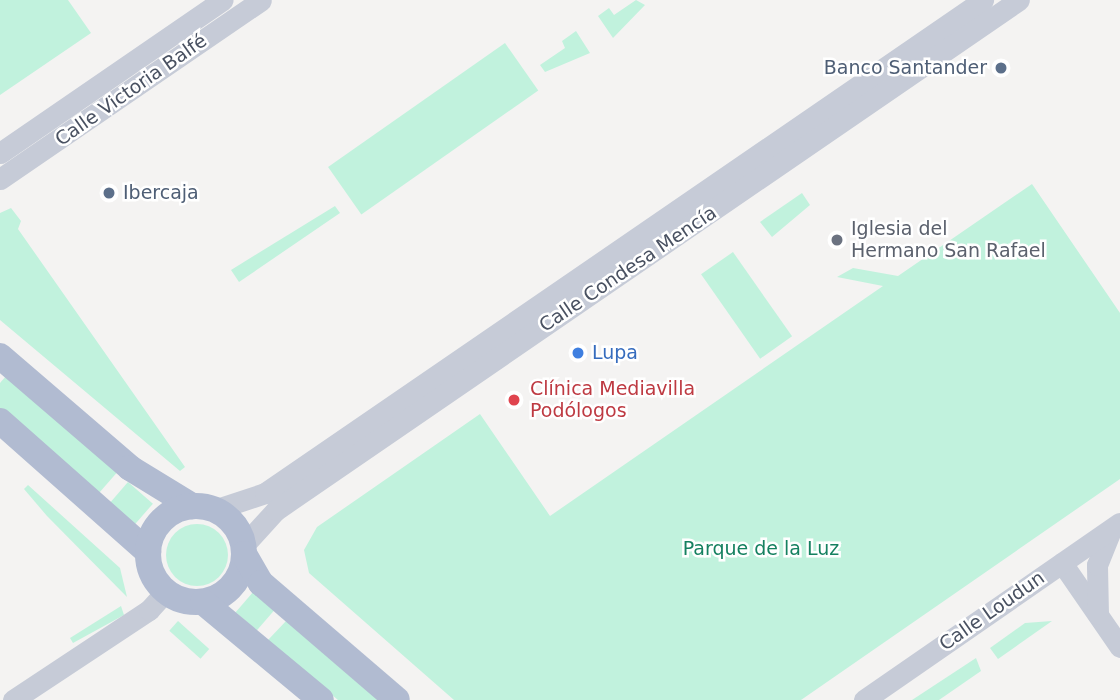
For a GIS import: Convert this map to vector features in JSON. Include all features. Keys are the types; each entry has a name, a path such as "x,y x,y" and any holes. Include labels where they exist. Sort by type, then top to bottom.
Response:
{"main road":[{"path":"0,356 130,468 232,523 261,583 397,700"},
{"path":"0,421 148,552 165,592 203,602 321,700"},
{"path":"148,552 162,520 203,508"},
{"path":"203,602 233,585 244,550"}],"street":[{"name":"Calle Victoria Balfé","path":"0,153 223,0"},
{"name":"Calle Victoria Balfé","path":"0,179 261,0"},
{"name":"Calle Condesa Mencía","path":"203,508 265,494 983,0"},
{"name":"Calle Condesa Mencía","path":"244,550 276,510 1018,0"},
{"name":"Calle Loudun","path":"864,700 1116,526"},
{"path":"1098,616 1097,565 1116,526"},
{"path":"1062,563 1120,648"},
{"path":"13,700 149,610 165,592"}],"green space":[{"path":"0,0 68,0 91,33 0,95"},
{"path":"636,0 645,5 613,38 598,16 609,8 614,15"},
{"path":"576,31 590,53 545,72 540,65 565,48 562,41"},
{"path":"505,43 538,91 361,214 328,167"},
{"name":"Parque de la Luz","path":"1032,184 1120,313 1120,479 801,700 454,700 309,573 304,550 317,527 480,414 550,516 883,286 837,277 853,268 898,276"},
{"path":"802,193 810,205 772,237 760,222"},
{"path":"335,206 340,213 239,282 231,270"},
{"path":"11,208 21,221 18,229 185,467 180,471 0,320 0,213"},
{"path":"733,252 792,336 760,359 701,274"},
{"path":"6,376 117,472 95,497 0,415 0,383"},
{"path":"128,482 153,504 135,525 110,503"},
{"path":"28,485 120,568 127,597 47,516 24,489"},
{"path":"197,524 219,533 228,555 219,577 197,586 175,577 166,555 175,533"},
{"path":"254,591 275,609 257,631 236,612"},
{"path":"121,606 124,615 73,643 70,638"},
{"path":"287,620 380,700 338,700 268,640"},
{"path":"178,621 209,649 201,659 169,631"},
{"path":"1052,621 998,659 990,648 1025,623"},
{"path":"976,658 981,671 939,700 912,700"}],"place":[{"name":"Banco Santander","path":"1001,68"},
{"name":"Ibercaja","path":"109,193"},
{"name":"Iglesia del Hermano San Rafael","path":"837,240"},
{"name":"Lupa","path":"578,353"},
{"name":"Clínica Mediavilla Podólogos","path":"514,400"}]}
